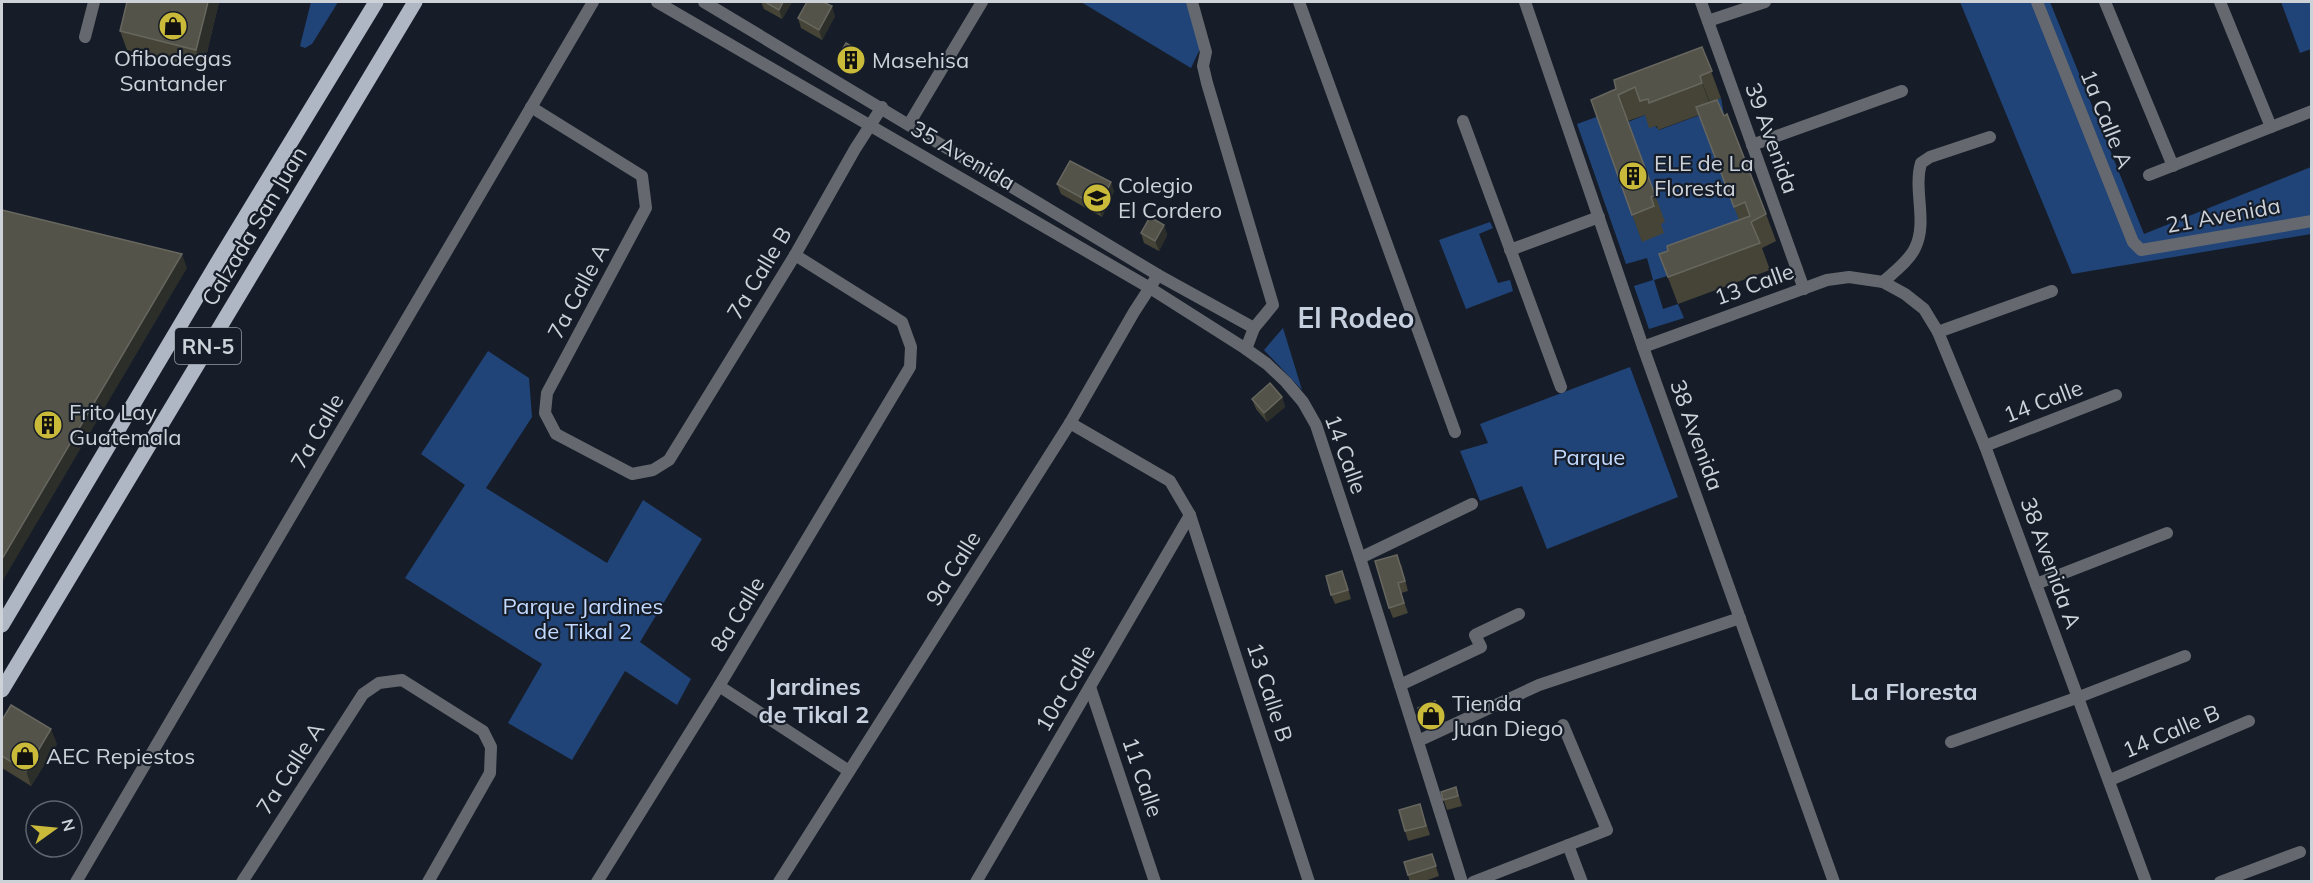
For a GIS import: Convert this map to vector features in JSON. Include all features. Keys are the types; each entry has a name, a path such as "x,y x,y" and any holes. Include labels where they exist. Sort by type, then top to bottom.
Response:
{"main road":[{"name":"Calzada San Juan","path":"2,626 216,265 376,2"},
{"name":"Calzada San Juan","path":"2,690 415,2"}],"street":[{"path":"85,37 94,2"},
{"name":"7a Calle","path":"76,882 593,2"},
{"name":"35 Avenida","path":"657,2 1150,288 1246,349"},
{"name":"35 Avenida","path":"704,2 1158,275 1254,328"},
{"path":"909,124 982,2"},
{"path":"1192,2 1206,52 1203,66 1207,82 1273,305 1254,328 1246,349"},
{"path":"1299,2 1455,432"},
{"name":"38 Avenida","path":"1525,2 1643,347 1834,882"},
{"name":"39 Avenida","path":"1701,2 1804,289"},
{"path":"1708,21 1765,2"},
{"name":"1a Calle A","path":"2037,2 2133,242 2141,250"},
{"path":"2105,2 2173,166"},
{"path":"2220,2 2271,127"},
{"path":"1752,145 1902,91"},
{"name":"7a Calle A","path":"531,107 642,176 646,208 547,393 545,413 556,434 632,474 653,470 669,460"},
{"name":"7a Calle B","path":"669,460 795,255 855,149 882,107"},
{"path":"2149,175 2312,111"},
{"path":"1463,121 1561,387"},
{"path":"1883,282 1916,247 1920,227 1917,174 1921,163 1930,157 1990,137"},
{"path":"1510,250 1599,217"},
{"name":"21 Avenida","path":"2141,250 2312,221"},
{"name":"8a Calle","path":"597,882 719,686 910,366 911,347 902,322 795,255"},
{"name":"9a Calle","path":"779,882 1070,423 1158,275"},
{"name":"13 Calle","path":"1643,347 1827,280 1850,277 1883,282"},
{"name":"38 Avenida A","path":"1883,282 1905,294 1924,309 1938,332 1985,446 2146,882"},
{"path":"1938,332 2052,291"},
{"name":"14 Calle","path":"1246,349 1286,382 1303,402 1316,425 1462,882"},
{"name":"14 Calle","path":"1985,446 2116,395"},
{"name":"13 Calle B","path":"1070,423 1170,481 1190,515 1309,882"},
{"path":"1360,558 1472,504"},
{"name":"10a Calle","path":"976,882 1190,515"},
{"path":"2036,584 2167,533"},
{"path":"1400,685 1481,647 1474,635 1519,614"},
{"path":"1418,741 1539,685 1740,618"},
{"path":"1951,742 2079,697 2185,656"},
{"name":"7a Calle A","path":"242,882 363,694 380,683 402,680 483,731 491,747 490,773 428,882"},
{"path":"719,686 849,771"},
{"name":"11 Calle","path":"1090,687 1155,882"},
{"name":"14 Calle B","path":"2110,780 2249,721"},
{"path":"1473,882 1607,830 1563,725"},
{"path":"1568,845 1582,882"},
{"path":"2220,882 2300,852"}],"green space":[{"path":"311,2 338,2 312,44 305,48 300,46"},
{"path":"1081,2 1186,2 1200,49 1191,68"},
{"path":"1960,2 2050,2 2144,234 2311,167 2311,234 2072,274"},
{"path":"2281,2 2311,2 2311,49 2300,53"},
{"path":"1721,98 1744,233 1677,273 1654,280 1663,309 1678,304 1684,318 1649,329 1634,286 1653,280 1647,258 1626,264 1577,124 1624,107 1601,128 1642,241 1628,122 1645,115 1659,130 1711,111 1710,103"},
{"path":"1490,222 1493,228 1479,234 1498,283 1510,280 1513,291 1466,309 1439,240"},
{"path":"1283,328 1302,390 1264,350"},
{"name":"Parque Jardines de Tikal 2","path":"488,351 529,378 532,417 486,488 607,563 643,500 702,539 640,642 691,679 677,705 625,671 572,760 508,723 542,664 405,578 465,485 421,454"},
{"name":"Parque","path":"1630,367 1678,497 1547,549 1522,486 1480,501 1460,451 1488,443 1480,424"}],"building":[{"path":"127,2 208,2 196,50 120,31"},
{"path":"765,2 783,2 779,10"},
{"path":"807,2 823,2 832,6 819,30 798,18"},
{"name":"Masehisa","path":"846,43 861,52 853,66 838,57"},
{"path":"1702,47 1712,71 1700,76 1702,83 1649,103 1648,99 1640,101 1635,87 1618,95 1655,195 1651,197 1654,206 1632,215 1591,100 1616,89 1614,80"},
{"path":"1717,100 1724,116 1727,114 1766,214 1751,222 1760,243 1668,277 1659,254 1668,251 1667,246 1750,216 1745,202 1734,207 1696,107"},
{"path":"1070,161 1111,182 1098,207 1057,184"},
{"name":"Frito Lay Guatemala","path":"2,210 182,254 2,559"},
{"path":"1150,217 1164,225 1155,241 1141,233"},
{"path":"1270,383 1282,397 1264,413 1252,399"},
{"path":"1397,555 1405,581 1398,583 1404,603 1389,608 1375,561"},
{"path":"1342,571 1348,590 1331,595 1326,576"},
{"name":"Tienda Juan Diego","path":"1435,701 1440,714 1423,721 1418,708"},
{"name":"AEC Repiestos","path":"11,705 51,729 26,771 2,756 2,720"},
{"path":"1456,787 1458,796 1443,800 1441,792"},
{"path":"1420,804 1426,826 1405,831 1399,810"},
{"path":"1432,854 1436,866 1408,875 1404,862"}],"place":[{"name":"Ofibodegas Santander","path":"173,26"},
{"name":"Masehisa","path":"851,60"},
{"name":"ELE de La Floresta","path":"1633,176"},
{"name":"Colegio El Cordero","path":"1097,198"},
{"name":"Frito Lay Guatemala","path":"48,425"},
{"name":"Tienda Juan Diego","path":"1431,716"},
{"name":"AEC Repiestos","path":"25,756"}],"district":[{"name":"El Rodeo","path":"1356,317"},
{"name":"La Floresta","path":"1914,691"},
{"name":"Jardines de Tikal 2","path":"814,700"}]}
